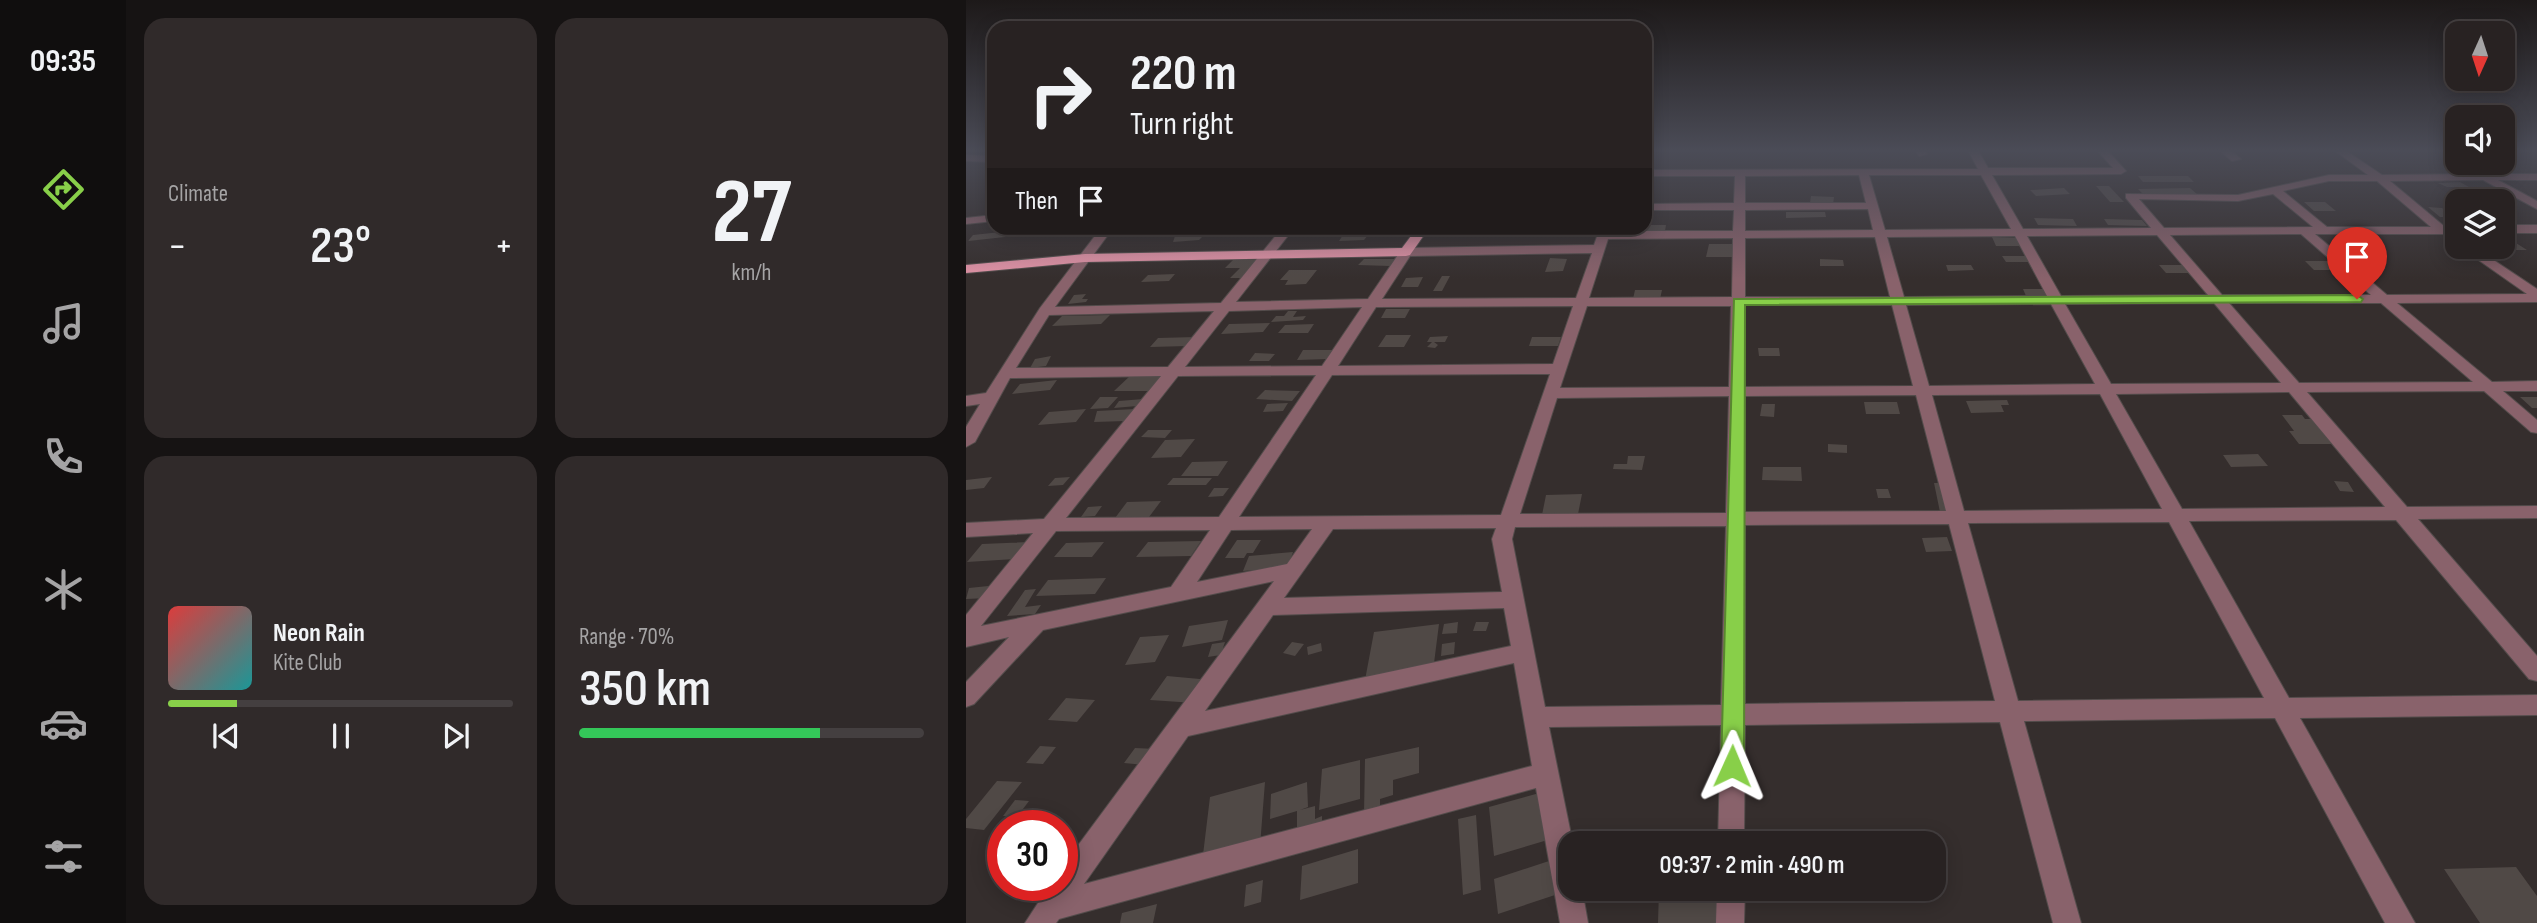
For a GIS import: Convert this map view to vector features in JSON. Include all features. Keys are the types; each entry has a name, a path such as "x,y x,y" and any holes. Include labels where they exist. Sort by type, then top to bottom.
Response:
{"main road":[{"path":"966,269 1085,258 1406,252 1418,235"}],"street":[{"path":"1731,831 1740,193"},
{"path":"1869,193 2067,923"},
{"path":"1997,193 2401,923"},
{"path":"2261,193 2238,198 2130,196 2537,672"},
{"path":"2279,193 2324,231"},
{"path":"2397,193 2445,233"},
{"path":"2513,193 2537,206"},
{"path":"1652,207 1872,206"},
{"path":"968,223 987,219"},
{"path":"2515,229 2537,229"},
{"path":"1178,594 1406,252 1603,237 1739,234 2445,230"},
{"path":"2304,231 2537,428"},
{"path":"966,442 1005,373 1045,311 1102,235"},
{"path":"966,630 1282,235"},
{"path":"1574,923 1502,539 1603,237"},
{"path":"2483,259 2537,297"},
{"path":"1045,311 1372,303 2537,297"},
{"path":"1005,373 1559,369"},
{"path":"1550,393 2537,386"},
{"path":"966,401 992,397"},
{"path":"966,530 1050,525 2537,512"},
{"path":"1045,915 1327,523"},
{"path":"966,638 1293,570"},
{"path":"1266,607 1514,600"},
{"path":"966,697 1036,624"},
{"path":"1180,727 1524,652"},
{"path":"1536,717 2537,705"},
{"path":"1045,915 1546,774"},
{"path":"1730,923 1731,901"}],"building":[{"path":"2033,193 2070,194 2036,196"},
{"path":"2102,193 2116,193 2124,202 2110,202"},
{"path":"2142,193 2198,195 2145,196"},
{"path":"1811,196 1834,197 1833,204 1810,203"},
{"path":"2304,202 2325,202 2336,211 2314,211"},
{"path":"2428,207 2445,210 2445,217 2440,217"},
{"path":"1786,212 1825,212 1826,217 1786,218"},
{"path":"2034,218 2073,219 2077,226 2038,225"},
{"path":"2104,219 2142,220 2147,226 2108,225"},
{"path":"1652,225 1666,225 1665,231 1652,231"},
{"path":"987,233 1007,235 968,241 973,235"},
{"path":"1204,235 1199,240 1173,242 1175,236"},
{"path":"1343,235 1368,235 1364,240 1339,241"},
{"path":"1992,237 2019,238 2024,246 1996,246"},
{"path":"2515,243 2516,243 2527,250 2515,250"},
{"path":"1709,244 1734,244 1733,257 1706,257"},
{"path":"2342,250 2364,250 2374,259 2352,259"},
{"path":"2002,256 2026,256 2029,262 2006,262"},
{"path":"1550,258 1567,259 1563,271 1545,272"},
{"path":"1364,259 1397,259 1390,266 1358,265"},
{"path":"1820,259 1843,260 1844,266 1820,266"},
{"path":"1233,260 1258,260 1241,278 1230,278 1240,268 1225,268"},
{"path":"2305,261 2332,261 2342,270 2314,270"},
{"path":"1946,265 1971,265 1974,270 1948,271"},
{"path":"2159,265 2185,265 2192,273 2166,273"},
{"path":"1289,270 1317,270 1306,284 1285,285 1288,280 1280,280"},
{"path":"1175,274 1169,281 1141,282 1148,275"},
{"path":"1442,276 1450,276 1442,291 1433,291"},
{"path":"1423,277 1418,287 1401,287 1406,278"},
{"path":"2023,289 2049,289 2052,297 2026,296"},
{"path":"1635,290 1662,290 1660,299 1633,299"},
{"path":"1086,294 1082,299 1088,299 1086,302 1068,304 1074,295"},
{"path":"1386,309 1410,309 1405,318 1381,318"},
{"path":"1288,311 1297,311 1293,317 1306,316 1303,320 1271,322 1276,316 1284,316"},
{"path":"1110,315 1101,324 1052,326 1062,316"},
{"path":"1270,323 1263,332 1221,334 1229,324"},
{"path":"1314,324 1308,333 1278,333 1285,325"},
{"path":"1386,335 1411,335 1404,347 1378,347"},
{"path":"1448,336 1445,342 1434,342 1438,345 1435,348 1427,347 1432,342 1427,342 1430,337"},
{"path":"1196,337 1188,346 1150,347 1158,338"},
{"path":"1532,337 1561,337 1558,346 1529,346"},
{"path":"1758,348 1779,348 1780,356 1759,356"},
{"path":"1303,350 1334,350 1328,359 1297,360"},
{"path":"1255,353 1275,354 1269,361 1249,361"},
{"path":"1051,356 1046,366 1030,368 1035,359"},
{"path":"1131,375 1165,376 1149,391 1114,391"},
{"path":"1057,380 1050,390 1012,394 1020,384"},
{"path":"1265,390 1300,391 1292,401 1256,399"},
{"path":"1100,397 1118,397 1108,408 1090,409"},
{"path":"2520,397 2537,397 2537,408 2532,408"},
{"path":"1143,399 1137,406 1114,408 1119,401"},
{"path":"2007,400 2009,405 2001,405 2004,412 1971,413 1966,401"},
{"path":"1864,402 1897,402 1900,414 1866,414"},
{"path":"1288,403 1283,411 1263,412 1267,404"},
{"path":"1762,404 1775,404 1774,417 1760,416"},
{"path":"1086,409 1076,422 1038,425 1049,412"},
{"path":"1135,409 1126,421 1094,422 1097,411"},
{"path":"2282,415 2302,415 2305,419 2317,419 2348,444 2299,444 2289,431 2294,431"},
{"path":"1148,430 1172,430 1165,438 1141,437"},
{"path":"1195,439 1181,457 1151,458 1165,440"},
{"path":"1828,444 1847,445 1847,453 1828,452"},
{"path":"2258,454 2268,466 2231,467 2223,455"},
{"path":"1628,456 1645,456 1642,470 1613,469 1614,464 1627,464"},
{"path":"1228,461 1218,476 1181,476 1192,462"},
{"path":"1763,467 1801,467 1802,481 1762,480"},
{"path":"992,477 984,488 966,490 966,480"},
{"path":"1070,477 1063,485 1048,486 1055,478"},
{"path":"1173,478 1212,478 1206,485 1167,485"},
{"path":"2334,481 2348,482 2354,492 2340,491"},
{"path":"1934,483 1948,483 1955,512 1940,512"},
{"path":"1214,488 1229,488 1223,496 1208,497"},
{"path":"1876,489 1888,489 1891,498 1878,498"},
{"path":"1582,494 1578,514 1542,515 1546,495"},
{"path":"1161,501 1149,517 1115,518 1127,502"},
{"path":"1102,506 1095,516 1081,517 1088,507"},
{"path":"1947,537 1952,551 1926,552 1922,538"},
{"path":"1237,540 1261,540 1253,553 1247,553 1244,558 1225,558"},
{"path":"1201,541 1191,556 1136,557 1148,542"},
{"path":"1030,542 1015,559 967,562 982,544"},
{"path":"1104,542 1092,557 1054,557 1066,543"},
{"path":"1293,552 1288,567 1243,571 1249,556"},
{"path":"1106,578 1095,594 1036,596 1048,580"},
{"path":"998,585 988,598 966,599 969,588"},
{"path":"1036,589 1025,607 1041,605 1035,614 1007,616 1025,590"},
{"path":"1228,620 1222,640 1182,647 1189,626"},
{"path":"1458,622 1457,633 1442,634 1444,624"},
{"path":"1476,622 1489,622 1486,631 1473,631"},
{"path":"1439,624 1433,671 1365,680 1374,632"},
{"path":"1169,635 1155,662 1125,665 1140,637"},
{"path":"1225,642 1223,648 1229,648 1227,654 1208,657 1212,644"},
{"path":"1292,642 1304,644 1295,656 1283,653"},
{"path":"1455,642 1454,654 1441,656 1442,644"},
{"path":"1321,643 1322,651 1308,655 1307,647"},
{"path":"1167,676 1211,680 1195,703 1150,700"},
{"path":"1066,698 1095,700 1077,722 1048,720"},
{"path":"1040,746 1056,747 1043,764 1026,763"},
{"path":"1419,747 1419,773 1393,780 1393,795 1380,799 1380,809 1364,814 1365,759"},
{"path":"1135,748 1156,749 1145,765 1124,763"},
{"path":"1360,760 1360,799 1319,810 1322,769"},
{"path":"997,781 1022,782 1000,810 987,810 987,826 984,830 966,828 966,819"},
{"path":"1265,782 1260,846 1202,863 1210,797"},
{"path":"1307,782 1308,807 1300,810 1315,806 1315,819 1322,816 1322,826 1297,834 1297,811 1270,819 1271,794"},
{"path":"1543,792 1551,839 1494,856 1489,807"},
{"path":"1015,800 1029,801 1022,810 1008,810"},
{"path":"1476,815 1481,890 1463,895 1458,819"},
{"path":"1358,849 1358,883 1300,900 1302,866"},
{"path":"1552,860 1558,894 1498,914 1494,879"},
{"path":"2516,867 2537,896 2537,923 2480,923 2444,869"},
{"path":"1263,880 1261,902 1244,907 1246,885"},
{"path":"1659,901 1728,901 1729,923 1658,923"},
{"path":"1157,904 1153,923 1120,923 1122,913"}],"route":[{"path":"1732,766 1738,302 2357,299"}]}
